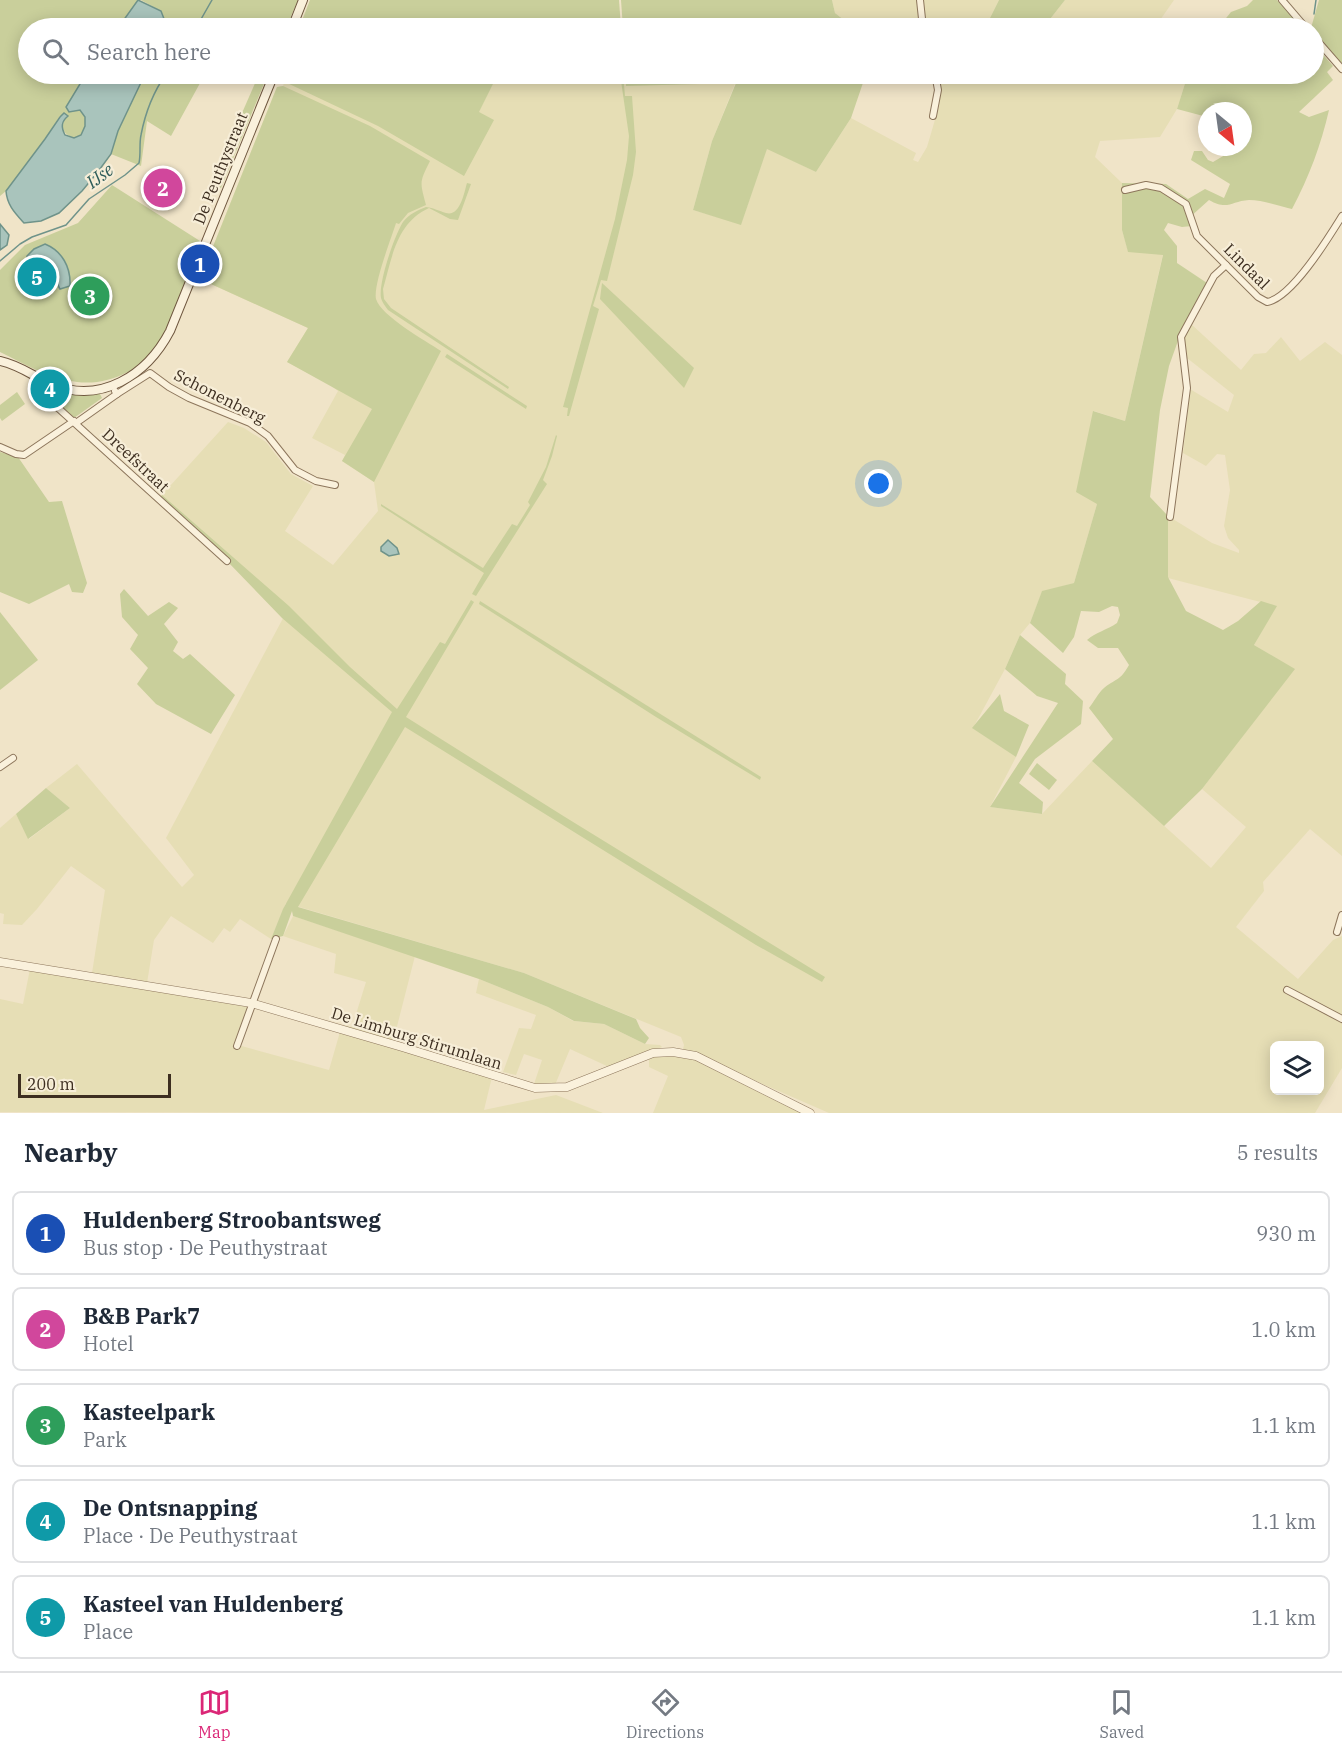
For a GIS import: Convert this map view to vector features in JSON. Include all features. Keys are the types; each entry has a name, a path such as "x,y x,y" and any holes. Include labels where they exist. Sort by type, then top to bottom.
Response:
{"main road":[{"path":"296,18 303,0"},
{"name":"De Peuthystraat","path":"0,361 69,389 115,390 142,369 159,351 170,331 270,84"}],"street":[{"path":"920,0 922,18"},
{"path":"1282,0 1297,18"},
{"path":"1324,48 1342,69"},
{"path":"933,116 938,90 937,84"},
{"name":"Lindaal","path":"1125,190 1146,185 1161,188 1186,204 1197,236 1261,300 1267,302 1273,301 1310,266 1342,216"},
{"path":"1170,517 1188,388 1181,337 1214,276 1226,265"},
{"name":"Schonenberg","path":"115,390 150,373 189,398 250,423 268,436 295,470 316,481 335,485"},
{"name":"Dreefstraat","path":"35,375 36,388 227,561"},
{"name":"De Peuthystraat","path":"0,447 24,455 75,422 115,390"},
{"path":"0,767 14,758"},
{"path":"1340,931 1342,915"},
{"path":"237,1046 276,939"},
{"name":"De Limburg Stirumlaan","path":"0,962 251,1003 381,1040 535,1088 567,1087 653,1053 673,1052 696,1056 810,1113"},
{"path":"1287,990 1342,1019"}],"shaded area":[{"path":"832,0 999,0 990,18 841,18 835,13"},
{"path":"1065,0 1174,0 1161,18 1051,18"},
{"path":"284,84 427,84 479,111 493,84 735,84 712,141 693,210 741,224 767,148 816,172 851,118 916,153 913,160 918,162 927,147 939,106 939,84 1185,84 1177,109 1160,137 1100,141 1095,157 1122,183 1122,230 1128,251 1163,254 1125,421 1094,411 1097,504 1074,583 1042,592 1030,623 1020,635 1005,669 973,728 1016,757 990,807 1042,814 1092,761 1211,868 1246,827 1202,789 1294,669 1254,645 1276,606 1168,578 1168,516 1212,543 1239,553 1228,538 1224,526 1230,490 1225,455 1217,454 1206,466 1183,453 1190,389 1228,412 1234,395 1187,358 1184,338 1191,324 1241,370 1254,354 1266,353 1281,337 1300,361 1325,342 1342,355 1342,856 1310,829 1263,882 1264,891 1236,927 1298,979 1333,940 1342,936 1342,1068 1315,1113 829,1113 683,1049 681,1037 524,973 286,903 271,939 240,919 230,932 224,928 213,943 171,916 154,940 147,983 92,973 105,890 71,866 22,925 3,924 4,914 0,913 0,828 16,814 29,839 70,808 46,788 77,764 182,887 194,875 166,838 289,607 160,497 228,422 244,428 266,442 291,474 313,486 285,531 333,565 378,511 374,482 342,461 345,455 312,438 338,391 287,362 308,328 200,279 277,87"},
{"path":"293,916 415,956 392,1046 492,1077 484,1110 556,1095 603,1113 0,1112 0,999 23,1004 30,969 248,1007 238,1045 329,1070 342,1025 352,1027 366,982 334,973 336,954 283,936"},
{"path":"479,979 548,1007 573,1021 604,1024 645,1044 662,1047 609,1067 570,1049 555,1085 534,1084 542,1060 524,1054 516,1075 503,1072 519,1028 531,1029 536,1015 476,993"},
{"path":"666,1054 694,1058 803,1113 653,1113 668,1076 649,1067 649,1058"}],"green space":[{"path":"0,0 138,0 125,18 18,18 18,84 80,84 66,107 80,110 85,117 85,126 81,136 74,138 63,129 64,120 67,117 60,116 0,196"},
{"path":"141,0 298,0 290,18 164,18 161,11"},
{"path":"310,0 619,0 620,18 303,18"},
{"path":"621,0 832,0 835,13 841,18 622,18"},
{"path":"999,0 1065,0 1051,18 990,18"},
{"path":"1253,0 1277,0 1294,18 1226,18 1231,12 1247,6"},
{"path":"1319,0 1342,0 1342,64 1324,43 1324,18 1314,18"},
{"path":"1324,56 1333,66 1327,72 1333,80 1299,112 1309,117 1329,110 1314,161 1292,209 1254,200 1221,205 1209,200 1189,218 1192,226 1182,227 1168,223 1164,230 1177,246 1177,263 1207,283 1179,338 1169,366 1160,410 1150,497 1168,516 1168,577 1186,611 1223,630 1238,621 1261,601 1277,606 1254,645 1295,669 1202,789 1164,826 1092,761 1113,739 1089,708 1102,690 1120,677 1129,665 1118,648 1098,648 1087,640 1117,623 1120,615 1118,607 1112,606 1099,612 1081,611 1074,637 1063,653 1030,623 1042,591 1074,583 1097,504 1076,492 1093,411 1125,421 1163,255 1128,252 1122,230 1122,183 1166,184 1188,199 1205,189 1224,198 1230,184 1191,160 1194,151 1198,151 1198,156 1205,156 1213,162 1223,156 1252,156 1252,102 1198,102 1198,115 1177,109 1185,84 1324,84"},
{"path":"140,84 200,84 171,136 147,121 141,166 111,154 118,131"},
{"path":"255,84 264,84 221,188 211,184"},
{"path":"289,84 493,84 479,112 494,120 464,176 378,126"},
{"path":"621,84 624,84 625,96 632,96 636,152 633,175 607,281 601,280 593,306 599,309 569,416 567,416 568,408 563,407 615,219 627,160 629,136"},
{"path":"626,84 699,84 626,86"},
{"path":"736,84 863,84 851,118 816,172 767,149 741,225 693,210 712,141"},
{"path":"283,86 370,126 430,161 422,183 426,205 408,213 399,224 396,223 380,273 376,299 386,313 441,351 374,482 342,461 372,409 287,362 308,328 200,279 277,87"},
{"path":"467,183 471,184 458,220 450,219 429,208 409,223 402,232 389,265 383,289 384,299 391,308 509,387 508,389 388,310 381,298 382,281 388,259 403,222 426,207 446,213 455,211 461,203"},
{"path":"112,185 200,241 176,306 159,343 144,361 124,374 112,379 89,383 47,374 0,352 0,270 25,245 78,223"},
{"path":"602,283 694,368 684,388 600,299"},
{"path":"447,354 527,406 526,409 445,357"},
{"path":"59,389 77,394 100,394 102,398 74,418 50,396 52,392"},
{"path":"17,392 25,404 2,421 0,405"},
{"path":"556,435 552,456 543,480 547,484 476,596 472,594 484,573 381,506 381,504 483,568 512,524 517,526 530,505 528,502 546,467"},
{"path":"0,452 18,457 49,502 62,501 87,583 83,593 72,592 69,584 29,604 0,592"},
{"path":"162,495 289,606 350,667 397,709 440,642 445,644 471,600 474,602 406,717 825,977 822,982 756,945 405,727 298,907 524,973 636,1019 649,1038 645,1044 604,1024 574,1021 548,1007 479,979 293,916 292,911 283,936 271,939 283,909 392,712 282,618 227,561 159,499"},
{"path":"124,589 148,616 169,602 178,608 164,624 178,642 173,651 183,659 190,654 235,695 211,734 156,704 137,684 148,668 130,649 138,635 122,617 120,594"},
{"path":"480,601 761,777 760,780 656,717 479,604"},
{"path":"0,612 38,660 0,690"},
{"path":"1020,635 1066,674 1065,684 1083,701 1081,724 1035,759 1019,783 1043,802 1042,814 990,807 1058,703 1037,696 1005,669"},
{"path":"1000,694 1004,711 1029,725 1016,757 972,728"},
{"path":"1037,763 1057,780 1049,790 1029,774"},
{"path":"46,788 70,808 28,839 16,814"}],"water":[{"path":"138,0 161,11 164,18 125,18"},
{"path":"80,84 140,84 118,131 111,154 82,191 59,213 41,221 24,223 10,205 6,191 64,113 68,116 62,125 65,135 74,138 81,135 85,126 85,117 80,110 69,112 66,107"},
{"path":"0,224 9,235 7,245 0,250"},
{"path":"45,244 61,255 64,260 69,272 70,286 60,289 53,269 47,263 41,260 36,265 27,261 27,256 34,249"},
{"path":"388,540 397,548 399,554 389,556 381,551 381,547"}],"waterway":[{"name":"IJse","path":"202,18 212,0"},
{"path":"1314,14 1316,0"},
{"name":"IJse","path":"0,261 32,237 66,225 89,199 139,163 140,138 145,119 160,84"}],"place":[{"name":"B&B Park7","path":"163,188"},
{"name":"Huldenberg Stroobantsweg","path":"200,264"},
{"name":"Kasteel van Huldenberg","path":"37,277"},
{"name":"Kasteelpark","path":"90,296"},
{"name":"De Ontsnapping","path":"50,389"}]}
